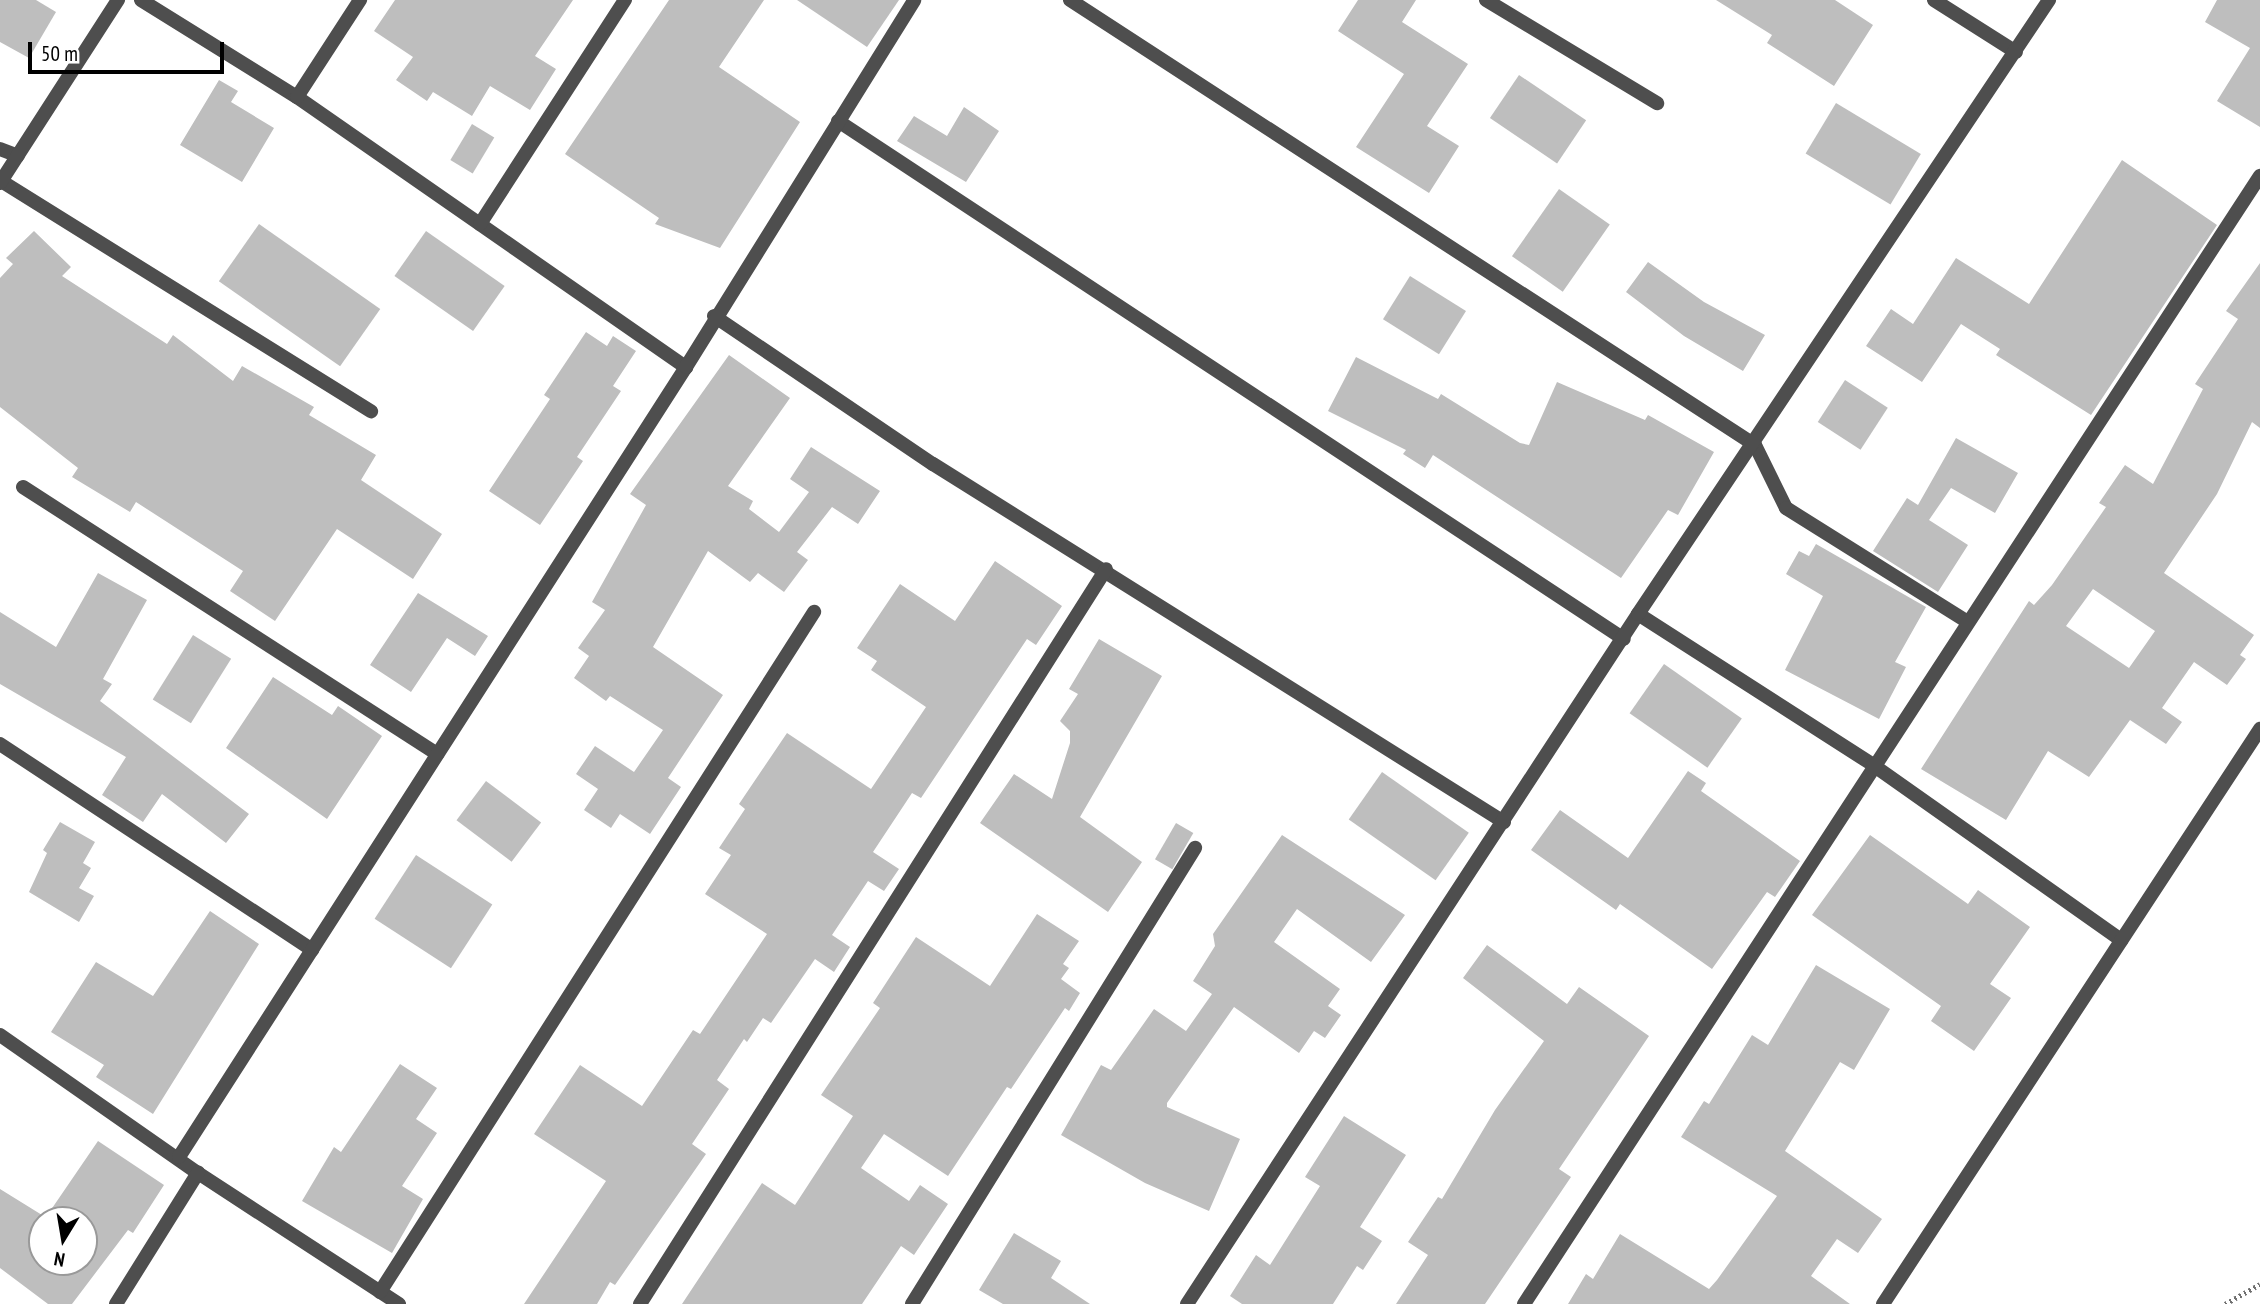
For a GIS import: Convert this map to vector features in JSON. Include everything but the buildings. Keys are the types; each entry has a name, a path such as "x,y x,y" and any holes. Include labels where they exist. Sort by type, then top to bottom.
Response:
{"street":[{"path":"118,0 1,182 371,411"},
{"path":"141,0 297,97 686,367"},
{"path":"297,97 360,0"},
{"path":"480,224 625,0"},
{"path":"179,1157 686,367 714,316 914,0"},
{"path":"1070,0 1755,445 1786,508 1966,621"},
{"path":"1486,0 1657,103"},
{"path":"1934,0 2016,51"},
{"path":"1188,1304 1638,614 1755,445 2049,0"},
{"path":"838,121 1624,639"},
{"path":"0,149 18,156"},
{"path":"1524,1304 1966,621 2260,176"},
{"path":"714,316 933,464 1106,569 1504,822"},
{"path":"23,486 437,754"},
{"path":"640,1304 1106,569"},
{"path":"380,1292 814,611"},
{"path":"1638,614 1873,765 2121,940"},
{"path":"1883,1304 2260,729"},
{"path":"0,744 312,950"},
{"path":"912,1304 1195,848"},
{"path":"0,1035 179,1157 198,1173 399,1304"},
{"path":"116,1304 198,1173"}],"path":[{"path":"2225,1304 2260,1284"}]}
